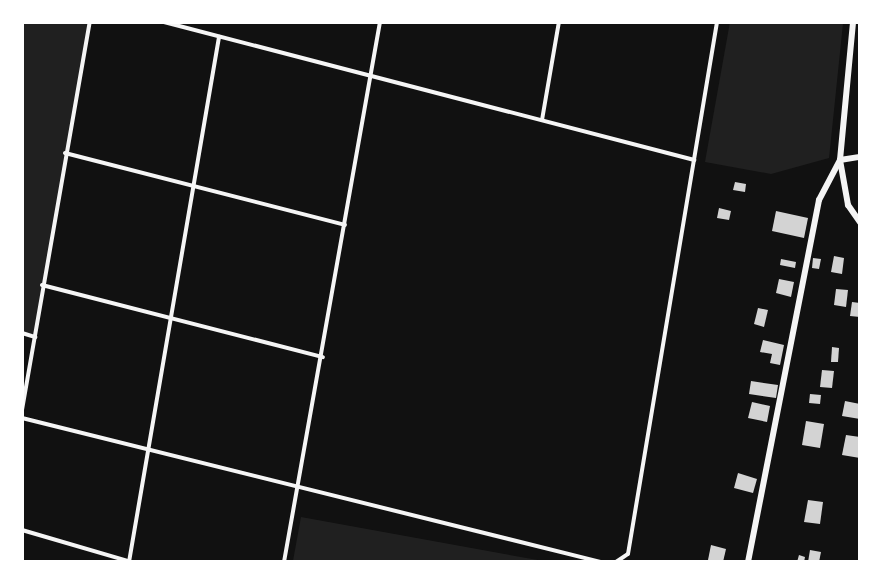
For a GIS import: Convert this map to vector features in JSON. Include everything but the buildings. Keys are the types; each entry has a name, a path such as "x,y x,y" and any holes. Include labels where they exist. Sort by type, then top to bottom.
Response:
{"street":[{"path":"853,22 840,160 848,205 860,222"},
{"path":"840,160 860,157"},
{"path":"748,561 819,200 840,160"}],"lane":[{"path":"22,410 65,153 90,22"},
{"path":"164,22 694,160"},
{"path":"284,561 380,22"},
{"path":"542,120 559,22"},
{"path":"616,561 628,554 717,22"},
{"path":"22,530 128,561 219,37"},
{"path":"65,153 193,188 345,225"},
{"path":"42,285 322,357"},
{"path":"22,333 34,337"},
{"path":"22,418 147,451 601,561"}],"shaded area":[{"path":"730,22 843,23 829,158 771,174 705,162"},
{"path":"22,23 90,23 35,337 22,333"},
{"path":"301,517 543,561 293,561"}]}
